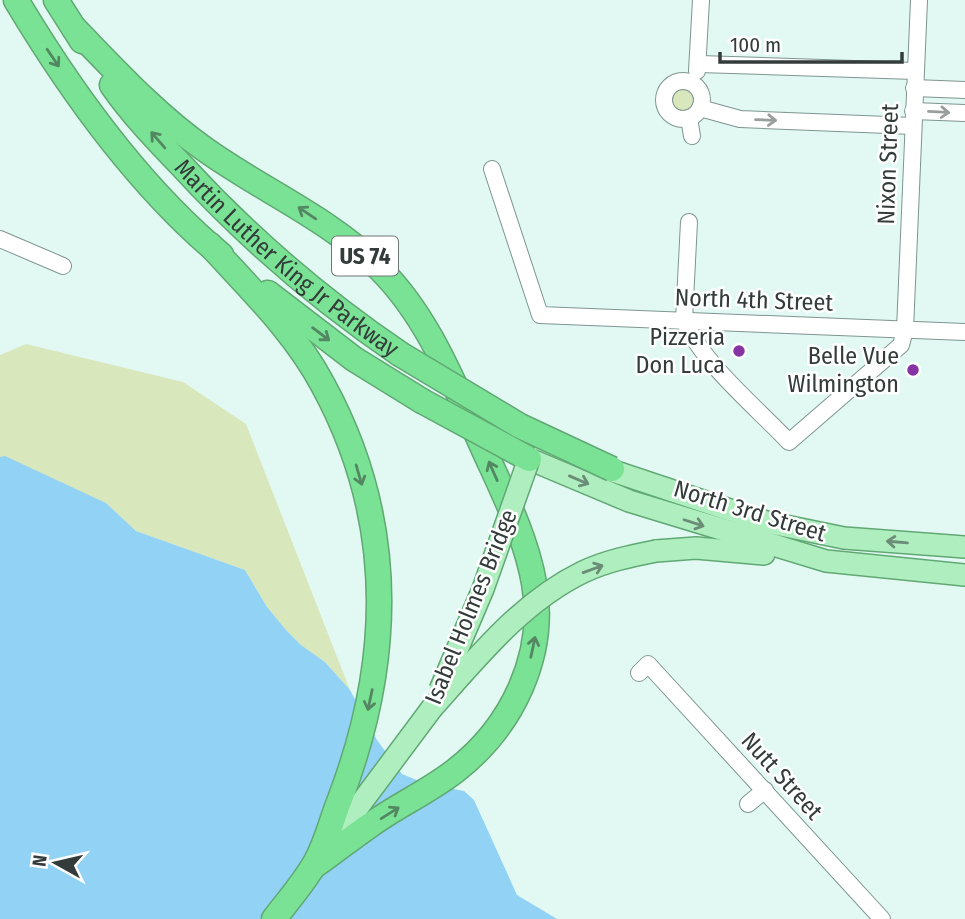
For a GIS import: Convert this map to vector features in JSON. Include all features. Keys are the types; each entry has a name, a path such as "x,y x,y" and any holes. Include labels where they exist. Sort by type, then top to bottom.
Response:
{"highway":[{"name":"Martin Luther King Jr Parkway","path":"16,0 73,88 106,131 174,212 210,245 354,359 422,401 529,459"},
{"name":"Martin Luther King Jr Parkway","path":"56,0 116,91 238,227 312,291 400,354 520,426 612,469"},
{"name":"US 74","path":"74,28 170,122 204,149 342,237 380,269 398,289 418,314 450,377 505,497 534,581 536,634 528,670 515,703 496,732 453,772 368,826 314,866"},
{"name":"US 74","path":"210,245 288,332 306,357 337,411 373,524 381,581 380,635 373,688 360,747 314,866"},
{"name":"Isabel Holmes Bridge","path":"274,919 314,866"}],"main road":[{"path":"529,459 544,454 612,469"},
{"name":"North 3rd Street","path":"529,459 629,501 826,561 965,575"},
{"name":"Isabel Holmes Bridge","path":"314,866 432,708 483,589 529,459"},
{"name":"North 3rd Street","path":"612,469 766,522 844,538 965,547"},
{"path":"432,708 515,620 550,591 585,571 656,551 696,548 826,561"}],"street":[{"path":"692,83 699,64 701,0"},
{"name":"Nixon Street","path":"905,330 919,0"},
{"path":"699,64 915,71"},
{"path":"692,83 674,83 663,98 671,115 694,113 740,119 913,118 965,113"},
{"path":"692,83 701,94 694,113 692,136"},
{"path":"914,88 965,90"},
{"name":"North 4th Street","path":"492,169 540,315 965,332"},
{"path":"689,222 684,320 702,351 789,442 901,345 905,330"},
{"path":"0,239 63,266"},
{"name":"Nutt Street","path":"643,668 765,790 882,919"},
{"path":"748,804 765,790"}],"green space":[{"path":"682,86 691,90 695,99 691,108 682,112 673,108 669,99 673,90"},
{"path":"26,344 183,382 246,424 350,690 325,662 286,630 267,607 245,570 136,531 106,503 0,457 0,355"}],"water":[{"path":"5,456 106,503 136,531 245,570 267,607 286,630 325,662 350,690 377,740 402,774 424,783 464,791 474,800 517,895 557,919 0,919 0,457"}],"place":[{"name":"Pizzeria Don Luca","path":"739,351"},
{"name":"Belle Vue Wilmington","path":"913,370"}]}
